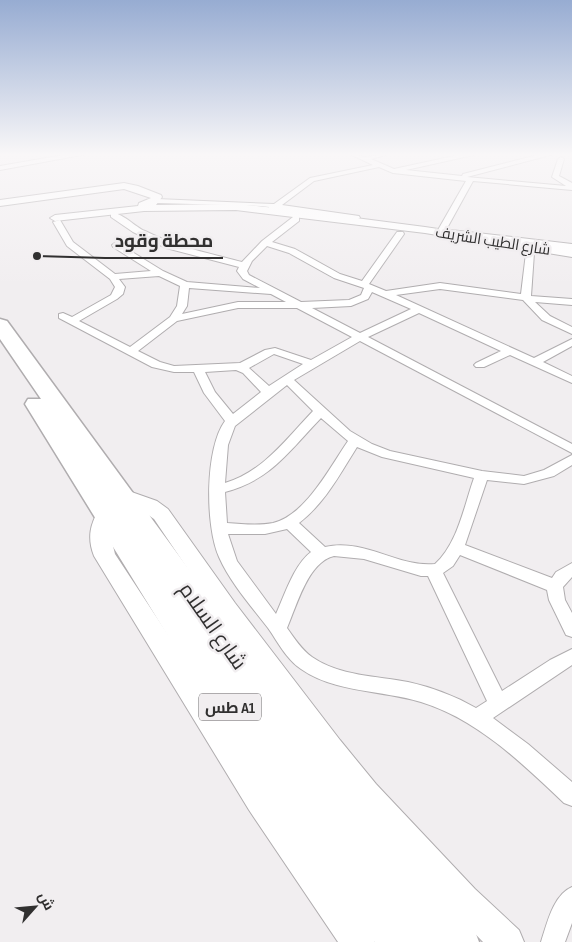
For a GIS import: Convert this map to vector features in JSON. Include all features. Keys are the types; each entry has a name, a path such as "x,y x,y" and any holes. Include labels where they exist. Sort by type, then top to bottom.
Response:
{"highway":[{"name":"شارع السلام","path":"0,325 83,458"},
{"name":"شارع السلام","path":"0,349 83,458 115,504 298,750 377,853 435,920 457,942"},
{"name":"شارع السلام","path":"115,504 296,807 358,887 404,942"}],"main road":[{"path":"0,203 37,198"},
{"path":"113,213 148,205 157,201 157,198"},
{"name":"شارع الطيب الشريف","path":"56,220 172,206 238,205 273,208 403,231"},
{"name":"شارع الطيب الشريف","path":"113,213 221,211 403,231 572,253"},
{"name":"شارع الطيب الشريف","path":"425,234 572,259"},
{"path":"358,942 335,912 239,770 106,556 99,535 115,504 150,506 160,514 227,609 354,779 401,834 507,942"}],"street":[{"path":"273,208 287,198"},
{"path":"442,230 460,198"},
{"path":"157,201 238,205"},
{"path":"273,208 572,247"},
{"path":"113,213 144,234 169,246 243,265"},
{"path":"296,219 265,243 243,265 242,271 246,277 302,305 572,450"},
{"path":"56,220 70,244 113,278 120,287 118,294 68,318 156,364 174,369 198,369 231,365 242,367 268,392"},
{"path":"130,352 174,320 218,308 253,303 302,305 360,300 365,297 366,286 403,231"},
{"path":"265,243 289,250 337,276 386,294 572,380"},
{"path":"116,245 160,273 185,284 276,292"},
{"path":"526,298 530,253"},
{"path":"113,278 160,273"},
{"path":"174,320 182,306 185,284"},
{"path":"196,285 206,292 218,308"},
{"path":"386,294 440,286 526,298 572,302"},
{"path":"526,298 546,318 572,331"},
{"path":"419,309 360,336 313,364 268,392 232,421 224,440 217,490 221,543 227,558 294,652 312,667 370,684 431,697 457,707 532,760 572,796"},
{"path":"534,363 572,342"},
{"path":"242,367 268,352 275,351 313,364"},
{"path":"480,365 510,351"},
{"path":"198,369 210,393 232,421"},
{"path":"288,380 354,440 387,454 482,475 524,480 549,474 572,458"},
{"path":"217,490 244,482 253,477 271,463 320,411"},
{"path":"219,528 261,529 280,527 290,523 308,508 354,440"},
{"path":"278,629 311,561 322,552 345,550 409,567 434,571 448,562 457,548 482,475"},
{"path":"290,523 322,552"},
{"path":"457,548 555,586"},
{"path":"572,569 562,576 555,586 557,600 572,630"},
{"path":"434,571 498,703"},
{"path":"476,719 572,656"},
{"path":"553,942 561,919 572,899"}],"place":[{"name":"محطة وقود","path":"37,256"}]}
